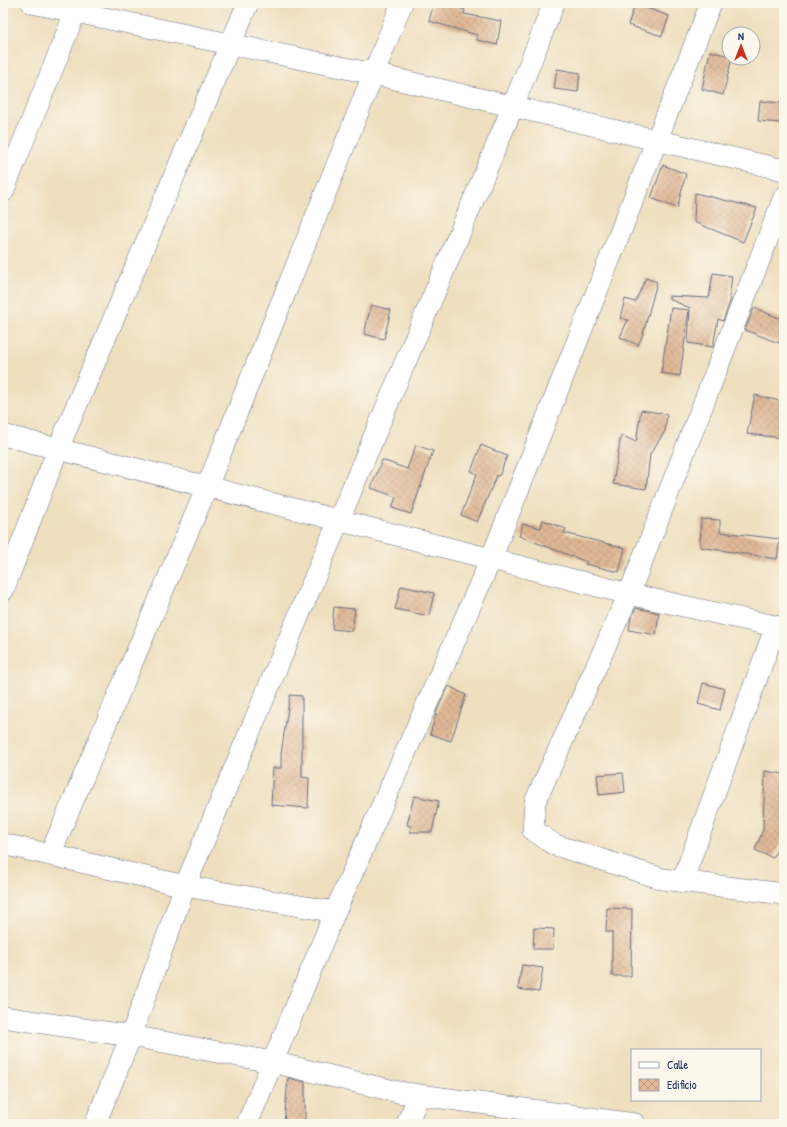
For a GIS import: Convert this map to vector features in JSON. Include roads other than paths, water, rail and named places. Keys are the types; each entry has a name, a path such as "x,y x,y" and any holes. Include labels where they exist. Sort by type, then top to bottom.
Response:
{"street":[{"path":"32,3 78,8 230,45 374,74 784,170"},
{"path":"3,591 58,449 248,3"},
{"path":"50,855 207,487 402,3"},
{"path":"95,1124 131,1036 186,886 513,106 554,3"},
{"path":"247,1124 335,912 492,559 711,3"},
{"path":"3,192 78,8"},
{"path":"784,197 629,594 535,802 533,830 555,845 663,879 784,894"},
{"path":"3,435 629,594 780,627 682,882"},
{"path":"3,844 186,886 335,912"},
{"path":"3,1017 131,1036 272,1062 398,1092 567,1119 635,1124"},
{"path":"407,1124 419,1095"}]}
